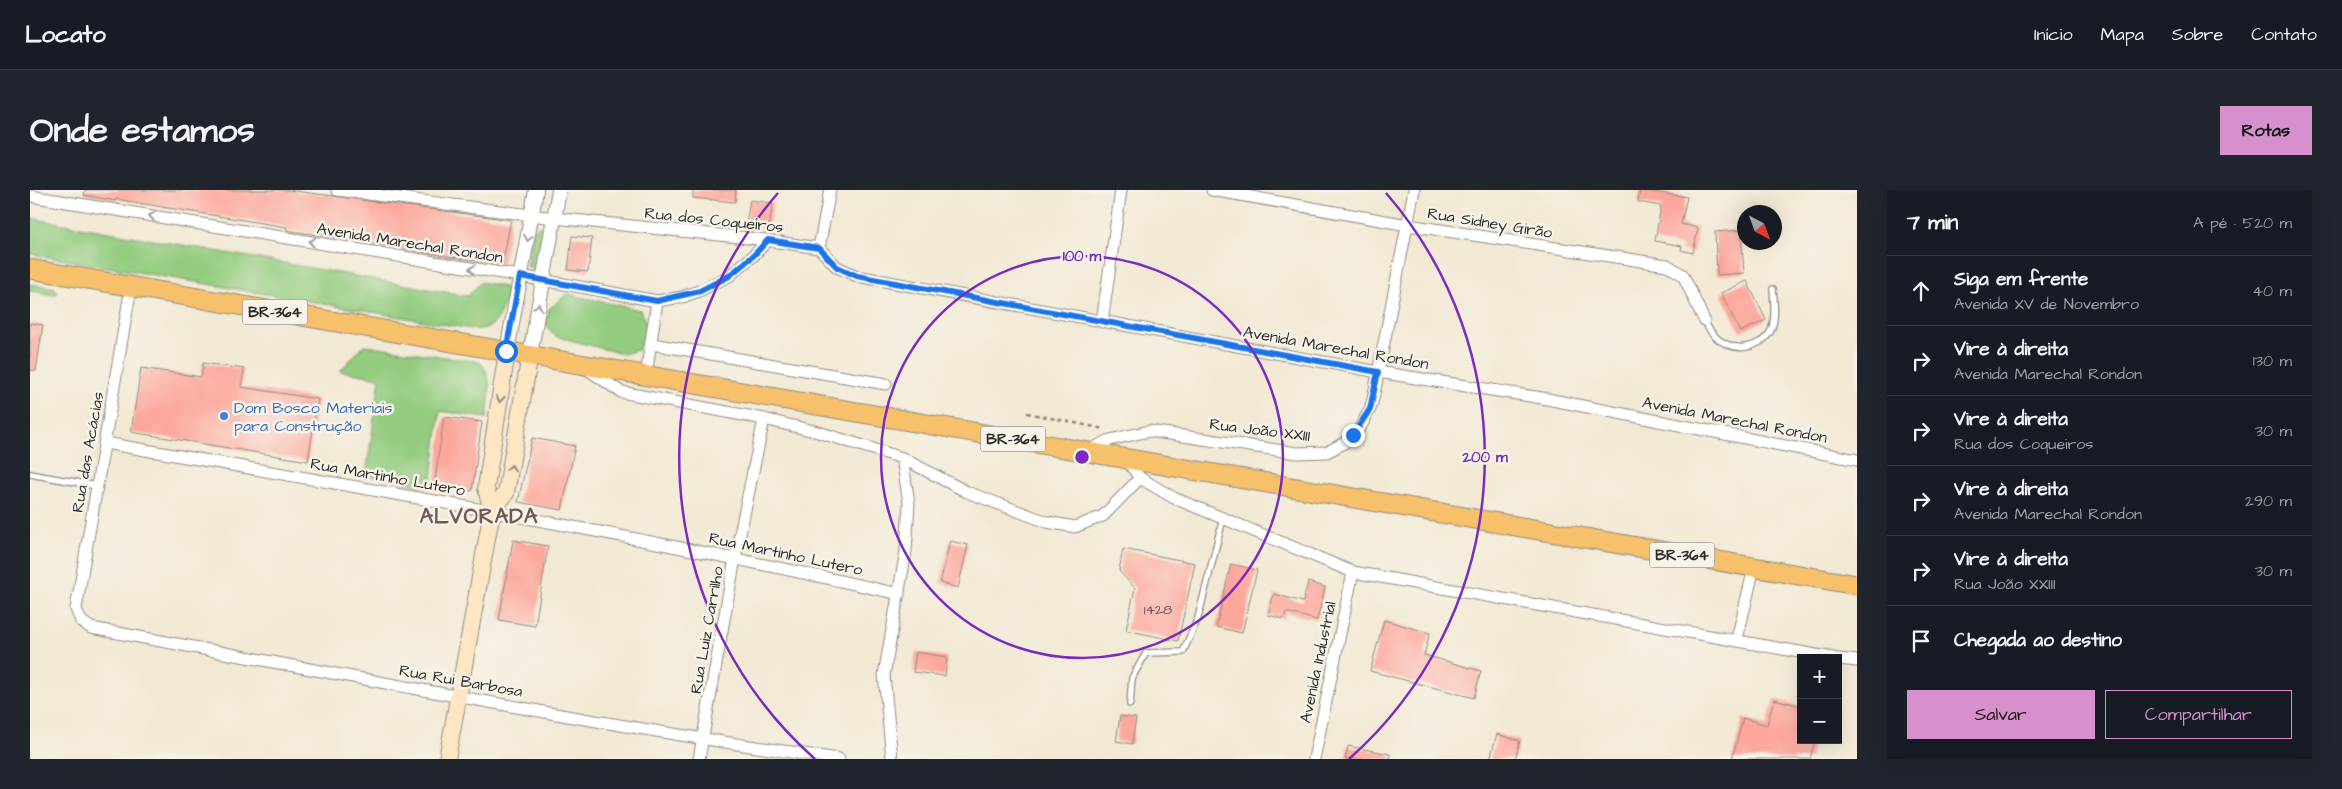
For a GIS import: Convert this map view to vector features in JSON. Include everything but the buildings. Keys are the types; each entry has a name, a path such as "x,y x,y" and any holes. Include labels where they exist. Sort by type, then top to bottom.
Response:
{"highway":[{"name":"BR-364","path":"30,269 1857,585"}],"main road":[{"path":"447,759 492,511 486,488 506,351"},
{"path":"492,511 506,493 530,355"}],"street":[{"name":"Rua dos Coqueiros","path":"337,190 554,218 768,240 819,248"},
{"path":"506,351 536,190"},
{"path":"530,355 558,190"},
{"path":"819,248 830,190"},
{"path":"1102,322 1121,190"},
{"name":"Rua Sidney Girão","path":"1212,190 1408,225 1667,265 1683,275 1704,320"},
{"name":"Rua João XXIII","path":"1088,452 1110,440 1149,431 1297,453 1327,452 1346,442 1365,419 1373,400 1414,190"},
{"name":"Avenida Marechal Rondon","path":"30,196 520,276 657,301 700,291 729,276 753,256 768,240"},
{"name":"Avenida Marechal Rondon","path":"819,248 837,267 857,276 1378,372 1552,400 1857,460"},
{"name":"Rua das Acácias","path":"81,621 76,609 131,287"},
{"path":"646,375 657,301"},
{"path":"652,344 886,384"},
{"path":"579,364 621,392 764,419 818,432 902,458 967,492 1047,522 1075,527 1103,516 1140,478"},
{"name":"Rua Luiz Carrilho","path":"699,759 735,558 764,419"},
{"name":"Rua Martinho Lutero","path":"105,442 492,511 735,558 898,594"},
{"path":"1124,457 1140,478 1174,498 1353,572 1813,654"},
{"path":"892,759 884,675 906,551 908,502 902,458"},
{"path":"1737,639 1754,568"},
{"name":"Avenida Industrial","path":"1314,759 1353,572"},
{"name":"Rua Rui Barbosa","path":"81,621 91,628 459,696 703,740 839,759"},
{"path":"1842,659 1857,661"}],"lane":[{"path":"1704,320 1708,330 1726,345 1740,349 1751,347 1765,339 1772,329 1774,313 1773,290"},
{"path":"30,474 97,486"},
{"path":"1130,704 1132,678 1146,653 1183,652 1198,618 1223,519"}],"path":[{"path":"1027,413 1130,434"}],"green space":[{"path":"30,218 468,296 481,282 505,287 508,293 500,314 493,324 481,329 472,329 30,254"},
{"path":"540,226 544,232 538,267 532,270 527,266 533,230"},
{"path":"30,284 55,288 58,293 54,295 30,291"},
{"path":"567,294 640,310 647,326 645,341 638,350 623,354 555,336 546,325 549,309"},
{"path":"364,345 480,362 484,368 489,381 487,418 440,411 431,488 366,475 380,378 340,371"}],"place":[{"name":"Dom Bosco Materiais para Construção","path":"224,416"}],"district":[{"name":"ALVORADA","path":"479,516"}],"route":[{"path":"506,351 520,276 657,301 700,291 729,276 753,256 768,240 819,248 837,267 857,276 1378,372 1370,409 1360,428 1353,435"}]}
